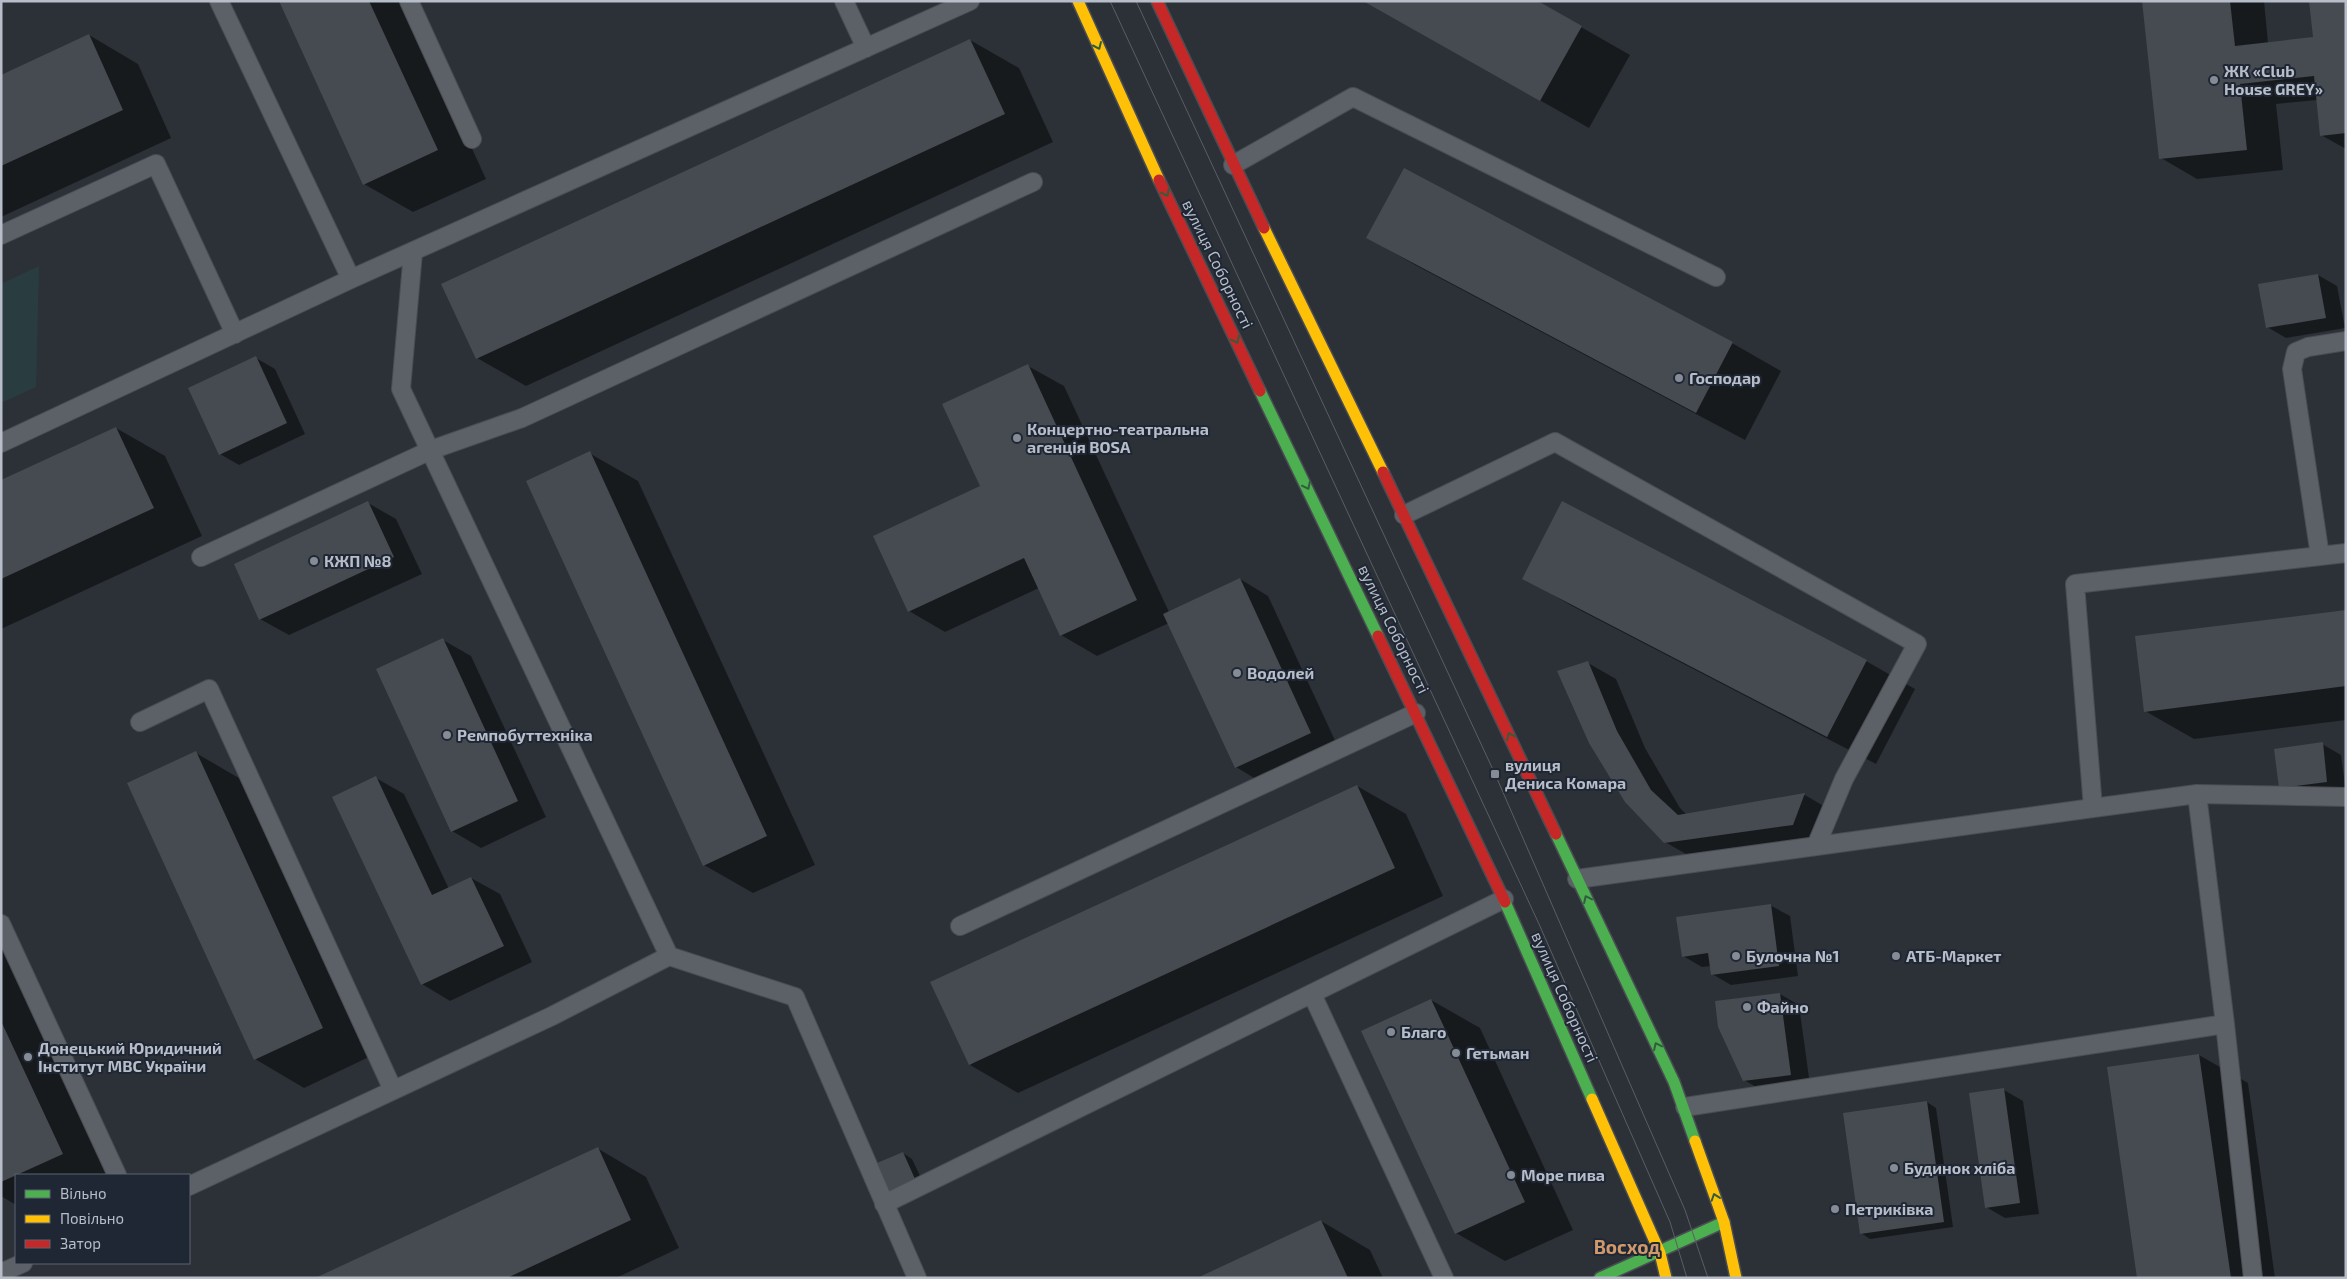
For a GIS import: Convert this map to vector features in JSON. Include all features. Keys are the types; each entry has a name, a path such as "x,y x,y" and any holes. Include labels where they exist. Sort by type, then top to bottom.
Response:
{"main road":[{"name":"вулиця Соборності","path":"1078,1 1141,141 1504,899 1660,1253 1666,1278"},
{"path":"1157,1 1233,164 1404,515 1685,1107 1724,1222 1736,1278"},
{"path":"1600,1278 1660,1253 1724,1222"}],"lane":[{"path":"219,1 351,279"},
{"path":"409,1 472,139"},
{"path":"844,1 866,48"},
{"path":"1,442 351,279 970,1"},
{"path":"1233,164 1353,97 1716,277"},
{"path":"1,235 156,164 235,334"},
{"path":"200,557 431,450 522,418 1033,182"},
{"path":"413,252 401,389 669,956"},
{"path":"2320,556 2292,369 2296,352 2308,347 2346,341"},
{"path":"1404,515 1555,442 1918,644 1844,778 1816,846"},
{"path":"2093,808 2075,584 2346,553"},
{"path":"140,722 210,689 393,1090"},
{"path":"960,926 1416,713"},
{"path":"1577,879 2197,794 2346,798"},
{"path":"2197,794 2253,1278"},
{"path":"884,1204 1504,899"},
{"path":"1,924 117,1174"},
{"path":"190,1186 552,1016 669,956 796,997 917,1278"},
{"path":"1312,994 1444,1278"},
{"path":"1685,1107 2225,1024"},
{"path":"1,1273 21,1264"}],"green space":[{"path":"39,266 36,387 1,403 1,284"}],"building":[{"path":"279,1 369,1 438,150 363,185"},
{"path":"1363,1 1538,1 1582,26 1540,101"},
{"name":"ЖК «Club House GREY»","path":"2142,1 2230,1 2235,46 2313,37 2309,1 2346,1 2346,133 2320,136 2314,76 2240,84 2247,150 2159,159"},
{"path":"89,34 123,110 1,166 1,75"},
{"path":"970,39 1005,114 476,359 441,284"},
{"path":"1404,168 1733,342 1696,413 1366,238"},
{"path":"2318,274 2326,318 2266,328 2258,284"},
{"path":"256,356 287,423 219,455 188,388"},
{"path":"1028,364 1137,600 1060,636 1024,558 908,612 873,536 980,486 942,404"},
{"path":"116,427 154,508 1,579 1,480"},
{"path":"590,451 767,836 703,866 526,481"},
{"name":"КЖП №8","path":"368,501 394,557 259,620 234,564"},
{"path":"1562,501 1867,660 1827,737 1522,579"},
{"name":"Водолей","path":"1240,578 1311,733 1235,768 1163,614"},
{"path":"2346,610 2346,686 2144,712 2135,636"},
{"name":"Ремпобуттехніка","path":"443,638 518,801 451,832 376,669"},
{"path":"1588,661 1617,731 1651,790 1678,815 1805,793 1793,825 1664,843 1625,802 1589,743 1557,671"},
{"path":"2323,742 2327,782 2279,788 2274,749"},
{"path":"196,751 323,1028 254,1060 127,783"},
{"path":"376,776 432,895 471,877 504,946 421,985 332,797"},
{"path":"1357,785 1395,868 969,1065 930,982"},
{"path":"1771,904 1779,966 1711,975 1708,953 1682,957 1676,917"},
{"path":"1780,993 1791,1075 1743,1081 1718,1027 1715,1001"},
{"path":"1431,999 1525,1202 1455,1234 1361,1031"},
{"path":"1,1021 63,1154 15,1174 1,1182"},
{"path":"2199,1054 2231,1278 2137,1278 2107,1067"},
{"path":"2004,1088 2020,1203 1985,1208 1969,1093"},
{"name":"Будинок хліба","path":"1927,1101 1944,1222 1860,1234 1843,1113"},
{"path":"598,1147 631,1220 507,1278 315,1278"},
{"path":"903,1152 915,1179 889,1191 877,1163"},
{"path":"1321,1220 1348,1278 1197,1278"}],"tram line":[{"path":"1110,1 1539,924 1670,1222 1687,1278"},
{"path":"1136,1 1495,774 1685,1210 1708,1278"}],"traffic: fast":[{"path":"1260,391 1378,636"},
{"path":"1556,834 1674,1082 1695,1141"},
{"path":"1505,902 1592,1099"},
{"path":"1600,1278 1724,1222"}],"traffic: slow":[{"path":"1078,1 1159,180"},
{"path":"1264,228 1383,472"},
{"path":"1592,1099 1660,1253 1666,1278"},
{"path":"1695,1141 1724,1222 1736,1278"}],"traffic: jam":[{"path":"1157,1 1264,228"},
{"path":"1159,180 1260,391"},
{"path":"1383,472 1556,834"},
{"path":"1378,636 1505,902"}],"place":[{"name":"ЖК «Club House GREY»","path":"2214,80"},
{"name":"Господар","path":"1679,378"},
{"name":"Концертно-театральна агенція BOSA","path":"1017,438"},
{"name":"КЖП №8","path":"314,561"},
{"name":"Водолей","path":"1237,673"},
{"name":"Ремпобуттехніка","path":"447,735"},
{"name":"вулиця Дениса Комара","path":"1495,774"},
{"name":"Булочна №1","path":"1736,956"},
{"name":"АТБ-Маркет","path":"1896,956"},
{"name":"Файно","path":"1747,1007"},
{"name":"Благо","path":"1391,1032"},
{"name":"Гетьман","path":"1456,1053"},
{"name":"Донецький Юридичний Інститут МВС України","path":"28,1057"},
{"name":"Будинок хліба","path":"1894,1168"},
{"name":"Море пива","path":"1511,1175"},
{"name":"Петриківка","path":"1835,1209"}],"district":[{"name":"Восход","path":"1627,1247"}]}
